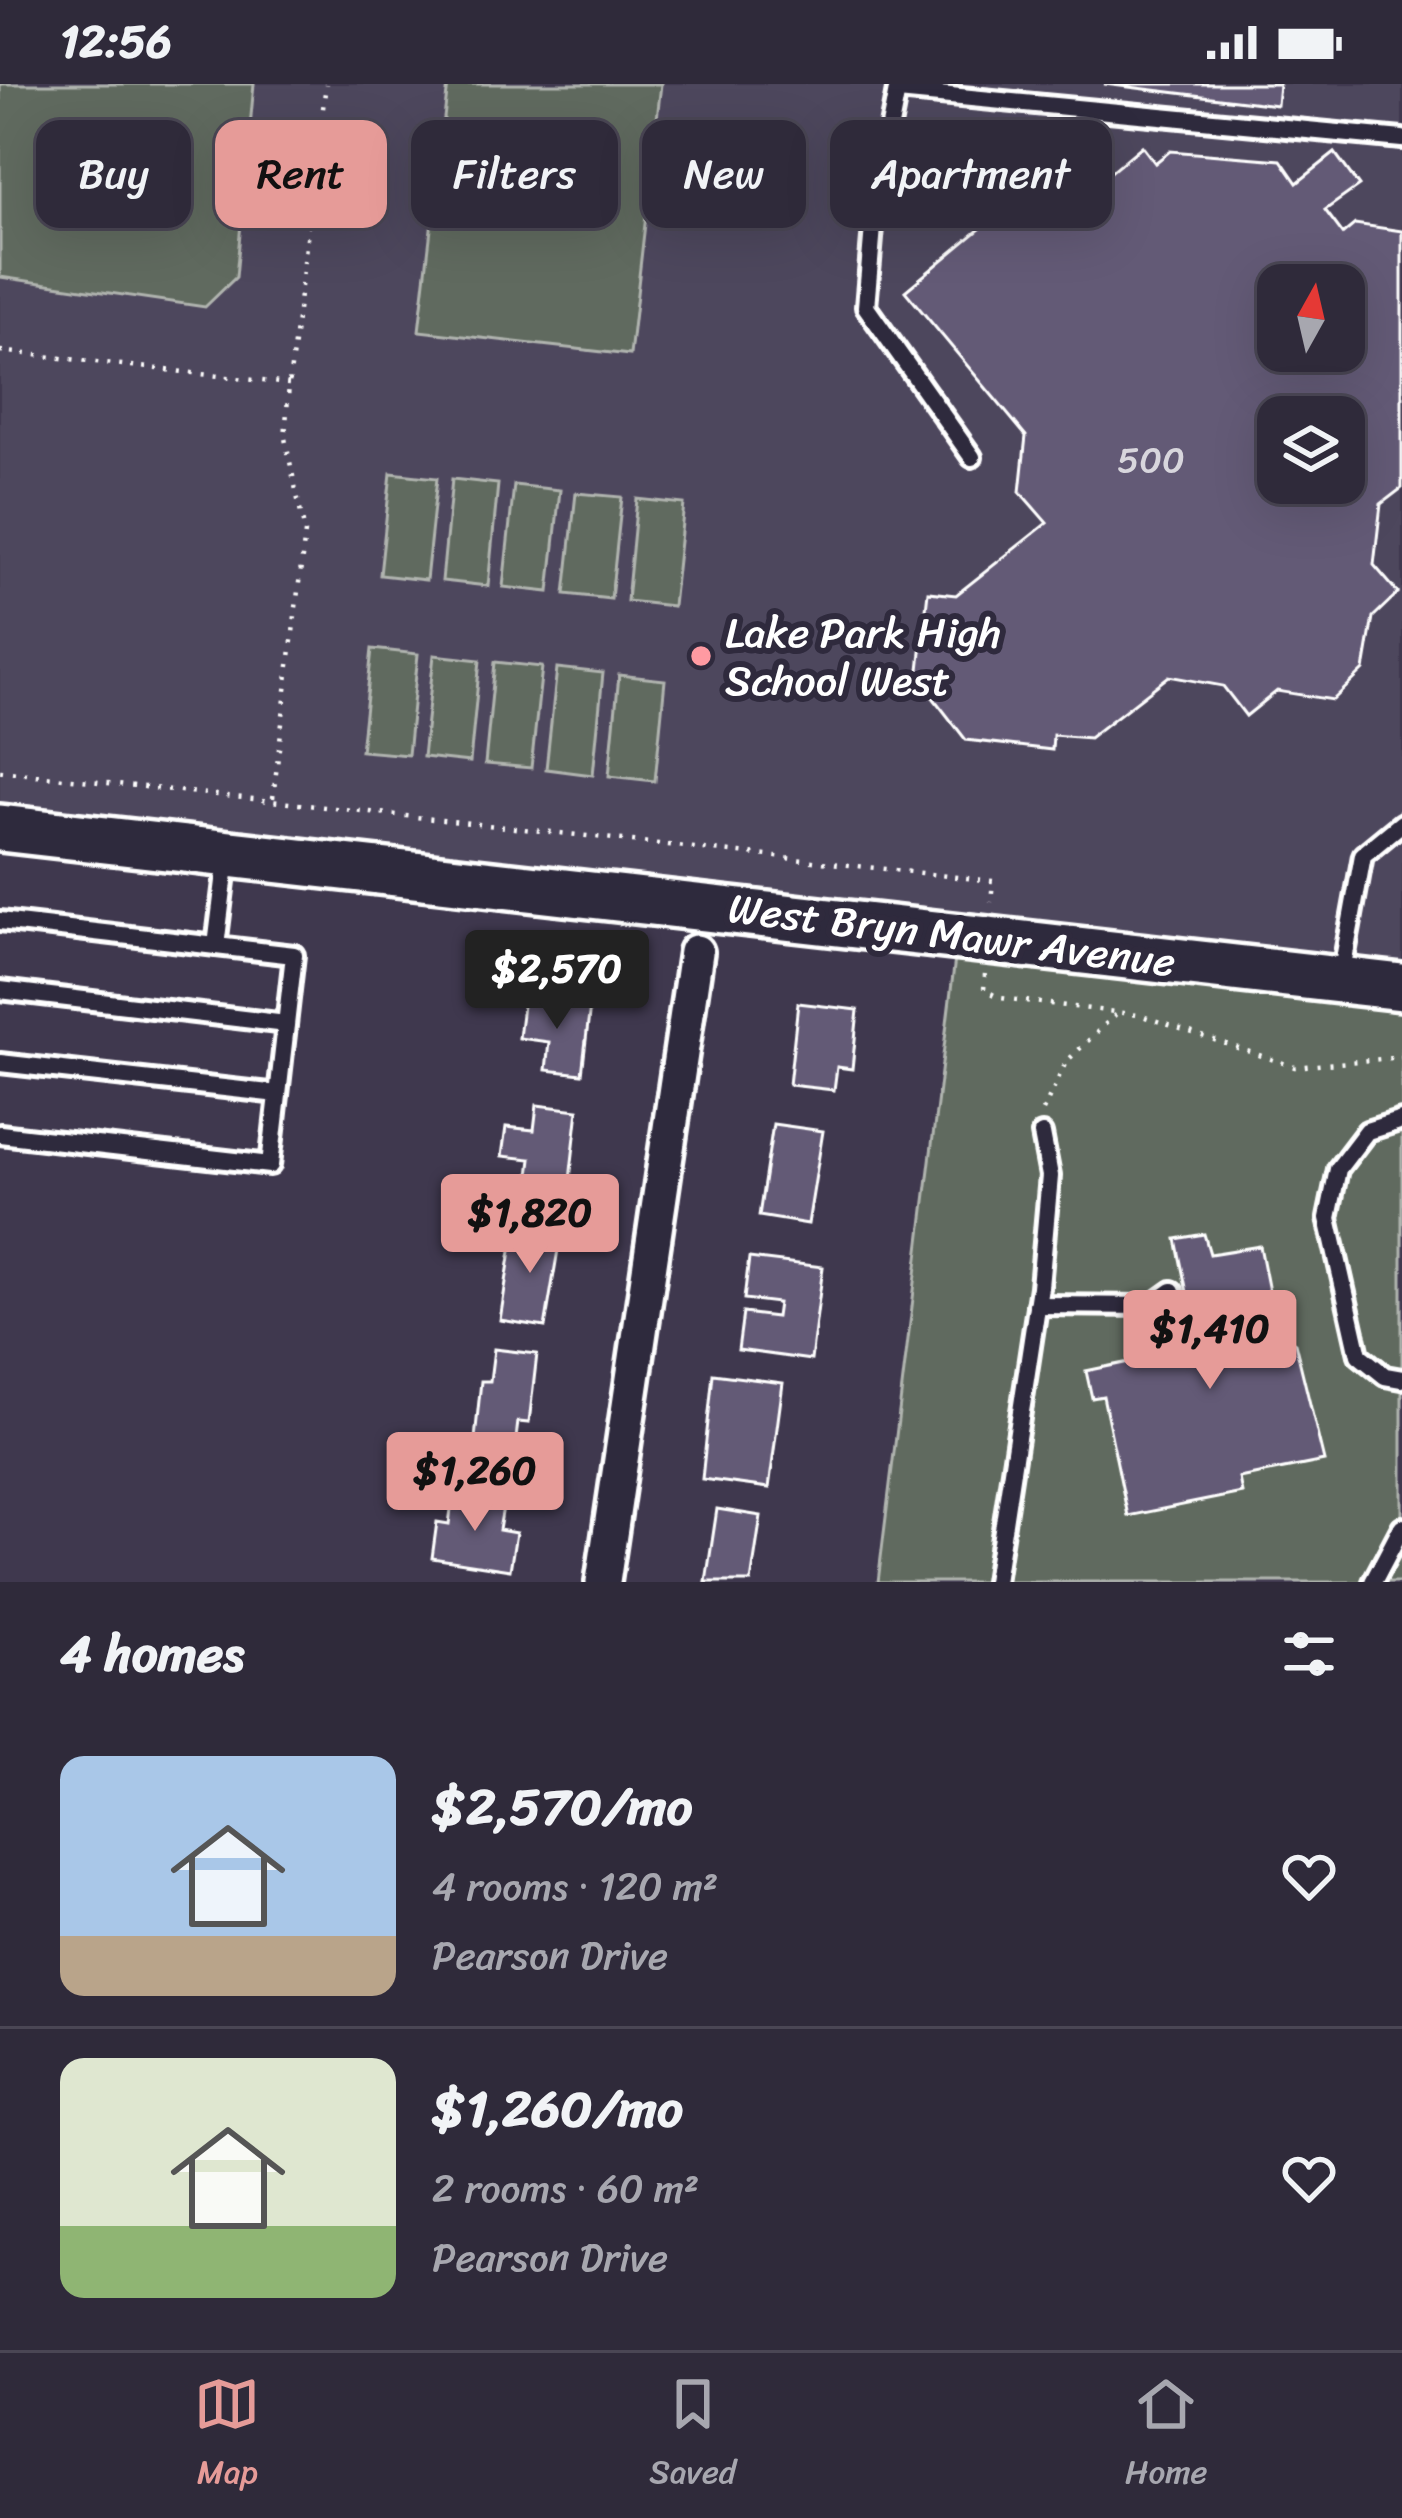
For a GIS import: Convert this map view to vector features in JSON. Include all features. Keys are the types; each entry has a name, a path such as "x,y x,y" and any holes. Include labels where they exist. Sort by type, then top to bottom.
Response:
{"street":[{"name":"West Bryn Mawr Avenue","path":"0,828 1402,987"},
{"path":"603,1582 696,952"}],"lane":[{"path":"972,457 866,307 875,204 898,87 1402,139"},
{"path":"1340,980 1363,854 1402,823"},
{"path":"216,946 227,853"},
{"path":"0,921 294,955 270,1165 0,1134"},
{"path":"0,990 286,1024"},
{"path":"0,1063 278,1094"},
{"path":"1402,1120 1367,1131 1339,1169 1328,1218 1359,1355 1385,1376 1402,1379"},
{"path":"995,1582 1037,1306 1050,1176 1042,1134"},
{"path":"1151,1306 1172,1291"},
{"path":"1037,1306 1151,1306 1189,1324"},
{"path":"1373,1582 1402,1527"}],"path":[{"path":"273,801 304,533 285,438 289,383 326,84"},
{"path":"0,352 289,383"},
{"path":"0,771 992,881"},
{"path":"984,990 1001,998 1118,1012 1295,1067 1402,1057"},
{"path":"1042,1134 1046,1097 1066,1062 1118,1012"}],"shaded area":[{"name":"Lake Park High School West","path":"0,84 1402,84 1402,987 0,829"},
{"path":"0,84 254,84 251,120 215,120 215,228 241,228 236,277 205,307 0,277"},
{"path":"448,84 661,84 657,120 642,120 645,228 630,355 419,331 431,228 618,228 618,120 444,120"},
{"path":"391,473 437,478 426,580 380,575"},
{"path":"452,479 498,484 488,586 442,581"},
{"path":"514,485 560,490 549,592 503,587"},
{"path":"576,493 622,497 611,599 565,594"},
{"path":"637,499 684,504 673,606 627,601"},
{"path":"372,649 418,654 408,755 361,751"},
{"path":"434,655 480,660 470,762 423,757"},
{"path":"495,662 542,667 531,768 485,764"},
{"path":"557,668 603,673 593,775 546,769"},
{"path":"619,675 665,680 655,781 609,776"},
{"path":"958,934 1402,987 1402,1582 878,1582"}],"building":[{"path":"1104,84 1279,84 1277,105"},
{"path":"1142,146 1155,163 1170,151 1281,160 1297,183 1335,153 1359,186 1325,210 1343,234 1355,224 1402,231 1402,488 1381,504 1374,565 1398,593 1373,617 1364,670 1333,700 1277,691 1246,716 1223,686 1169,676 1089,738 1053,735 1052,750 966,740 918,678 928,592 956,595 1047,523 1020,492 1026,436 905,291 981,228 1112,228 1112,171"},
{"path":"524,997 590,1006 582,1074 546,1070 549,1042 519,1038"},
{"path":"798,1003 858,1010 852,1069 837,1067 834,1090 789,1085"},
{"path":"537,1105 578,1110 568,1197 527,1192 531,1159 502,1156 506,1127 534,1130"},
{"path":"773,1124 823,1131 808,1224 759,1216"},
{"path":"515,1225 561,1232 545,1327 500,1320"},
{"path":"1204,1234 1210,1254 1260,1246 1277,1332 1295,1343 1324,1461 1239,1478 1242,1493 1128,1516 1103,1396 1092,1398 1086,1371 1177,1352 1172,1331 1194,1326 1176,1239"},
{"path":"749,1258 823,1267 811,1360 738,1350 743,1313 776,1317 778,1303 744,1299"},
{"path":"494,1349 537,1354 529,1423 518,1422 513,1463 473,1458 481,1381 490,1381"},
{"path":"713,1374 783,1383 769,1488 702,1479"},
{"path":"453,1494 504,1501 499,1530 516,1533 510,1570 432,1558 437,1522 449,1524"},
{"path":"717,1509 761,1516 751,1582 706,1582"}],"place":[{"name":"Lake Park High School West","path":"701,656"}]}
